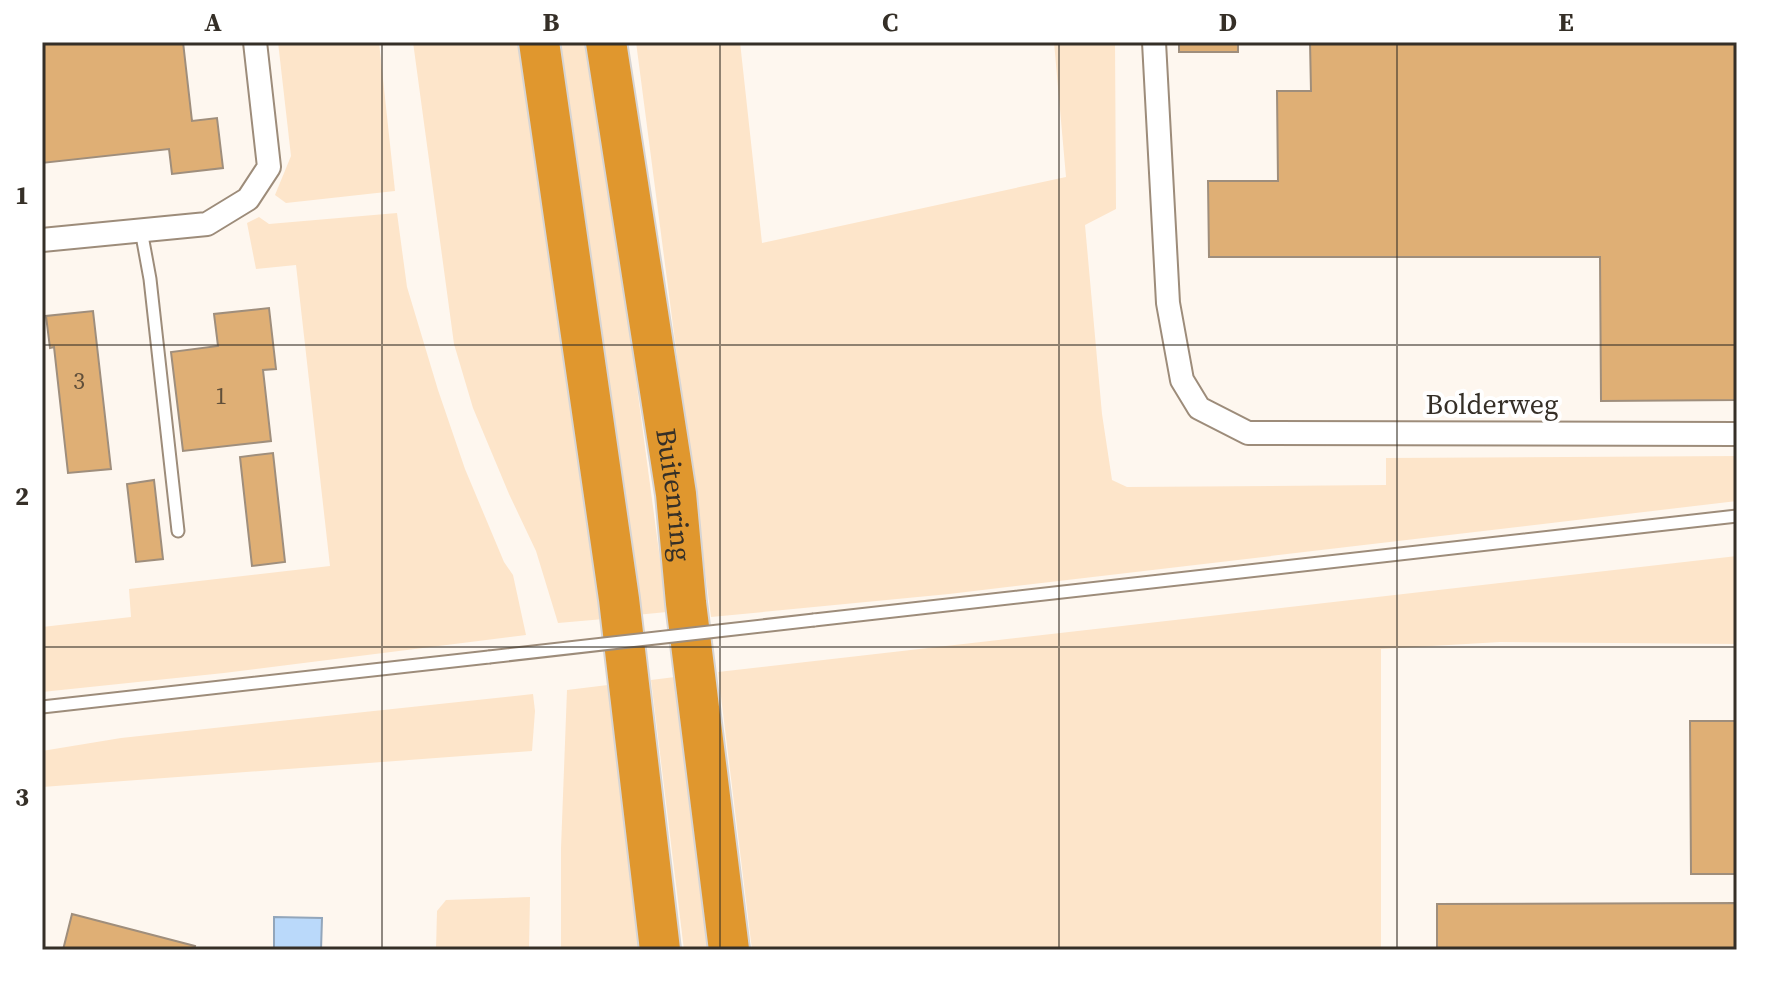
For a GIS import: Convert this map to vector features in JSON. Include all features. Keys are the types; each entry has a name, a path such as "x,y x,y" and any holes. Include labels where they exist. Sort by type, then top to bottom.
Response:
{"highway":[{"path":"539,42 619,599 660,950"},
{"name":"Buitenring","path":"606,42 676,494 686,603 729,950"}],"street":[{"path":"42,240 207,224 248,199 269,167 255,42"},
{"name":"Bolderweg","path":"1154,42 1168,303 1182,380 1199,408 1248,433 1737,434"}],"lane":[{"path":"141,230 150,279 178,531"},
{"path":"42,707 1737,516"}],"shaded area":[{"path":"278,42 379,42 395,191 286,203 275,195 291,156"},
{"path":"413,42 527,42 604,619 558,623 536,551 473,408 454,344"},
{"path":"559,42 591,42 667,612 636,615"},
{"path":"636,42 740,42 762,243 1066,177 1054,42 1115,42 1116,209 1085,225 1102,414 1112,480 1127,487 1386,485 1386,458 1737,456 1737,501 949,594 711,617"},
{"path":"397,213 407,287 438,390 465,469 504,562 513,575 526,635 224,673 42,692 42,627 131,617 129,589 330,566 296,265 256,269 247,223 259,217 269,224"},
{"path":"1737,556 1737,644 1500,642 1381,649 1381,950 752,950 718,672"},
{"path":"683,676 716,950 684,950 651,680"},
{"path":"616,684 649,950 561,950 567,690"},
{"path":"533,694 532,751 42,787 42,751 121,738"},
{"path":"530,897 529,950 436,950 437,911 446,900"}],"water":[{"path":"274,917 322,918 321,950 274,950"}],"building":[{"path":"42,42 183,42 192,121 217,118 223,168 172,174 169,149 42,163"},
{"path":"1179,42 1238,42 1238,52 1179,52"},
{"path":"1310,42 1737,42 1737,400 1601,401 1600,257 1209,257 1208,181 1278,181 1277,91 1311,91"},
{"path":"269,308 276,369 263,370 271,441 183,451 171,352 218,346 214,314"},
{"path":"93,311 111,469 68,473 54,347 50,348 46,316"},
{"path":"273,453 285,562 252,566 240,457"},
{"path":"154,480 163,559 136,562 127,484"},
{"path":"1690,721 1737,721 1737,874 1691,874"},
{"path":"1737,903 1737,950 1437,950 1437,904"},
{"path":"72,914 195,946 194,950 63,950"}]}
